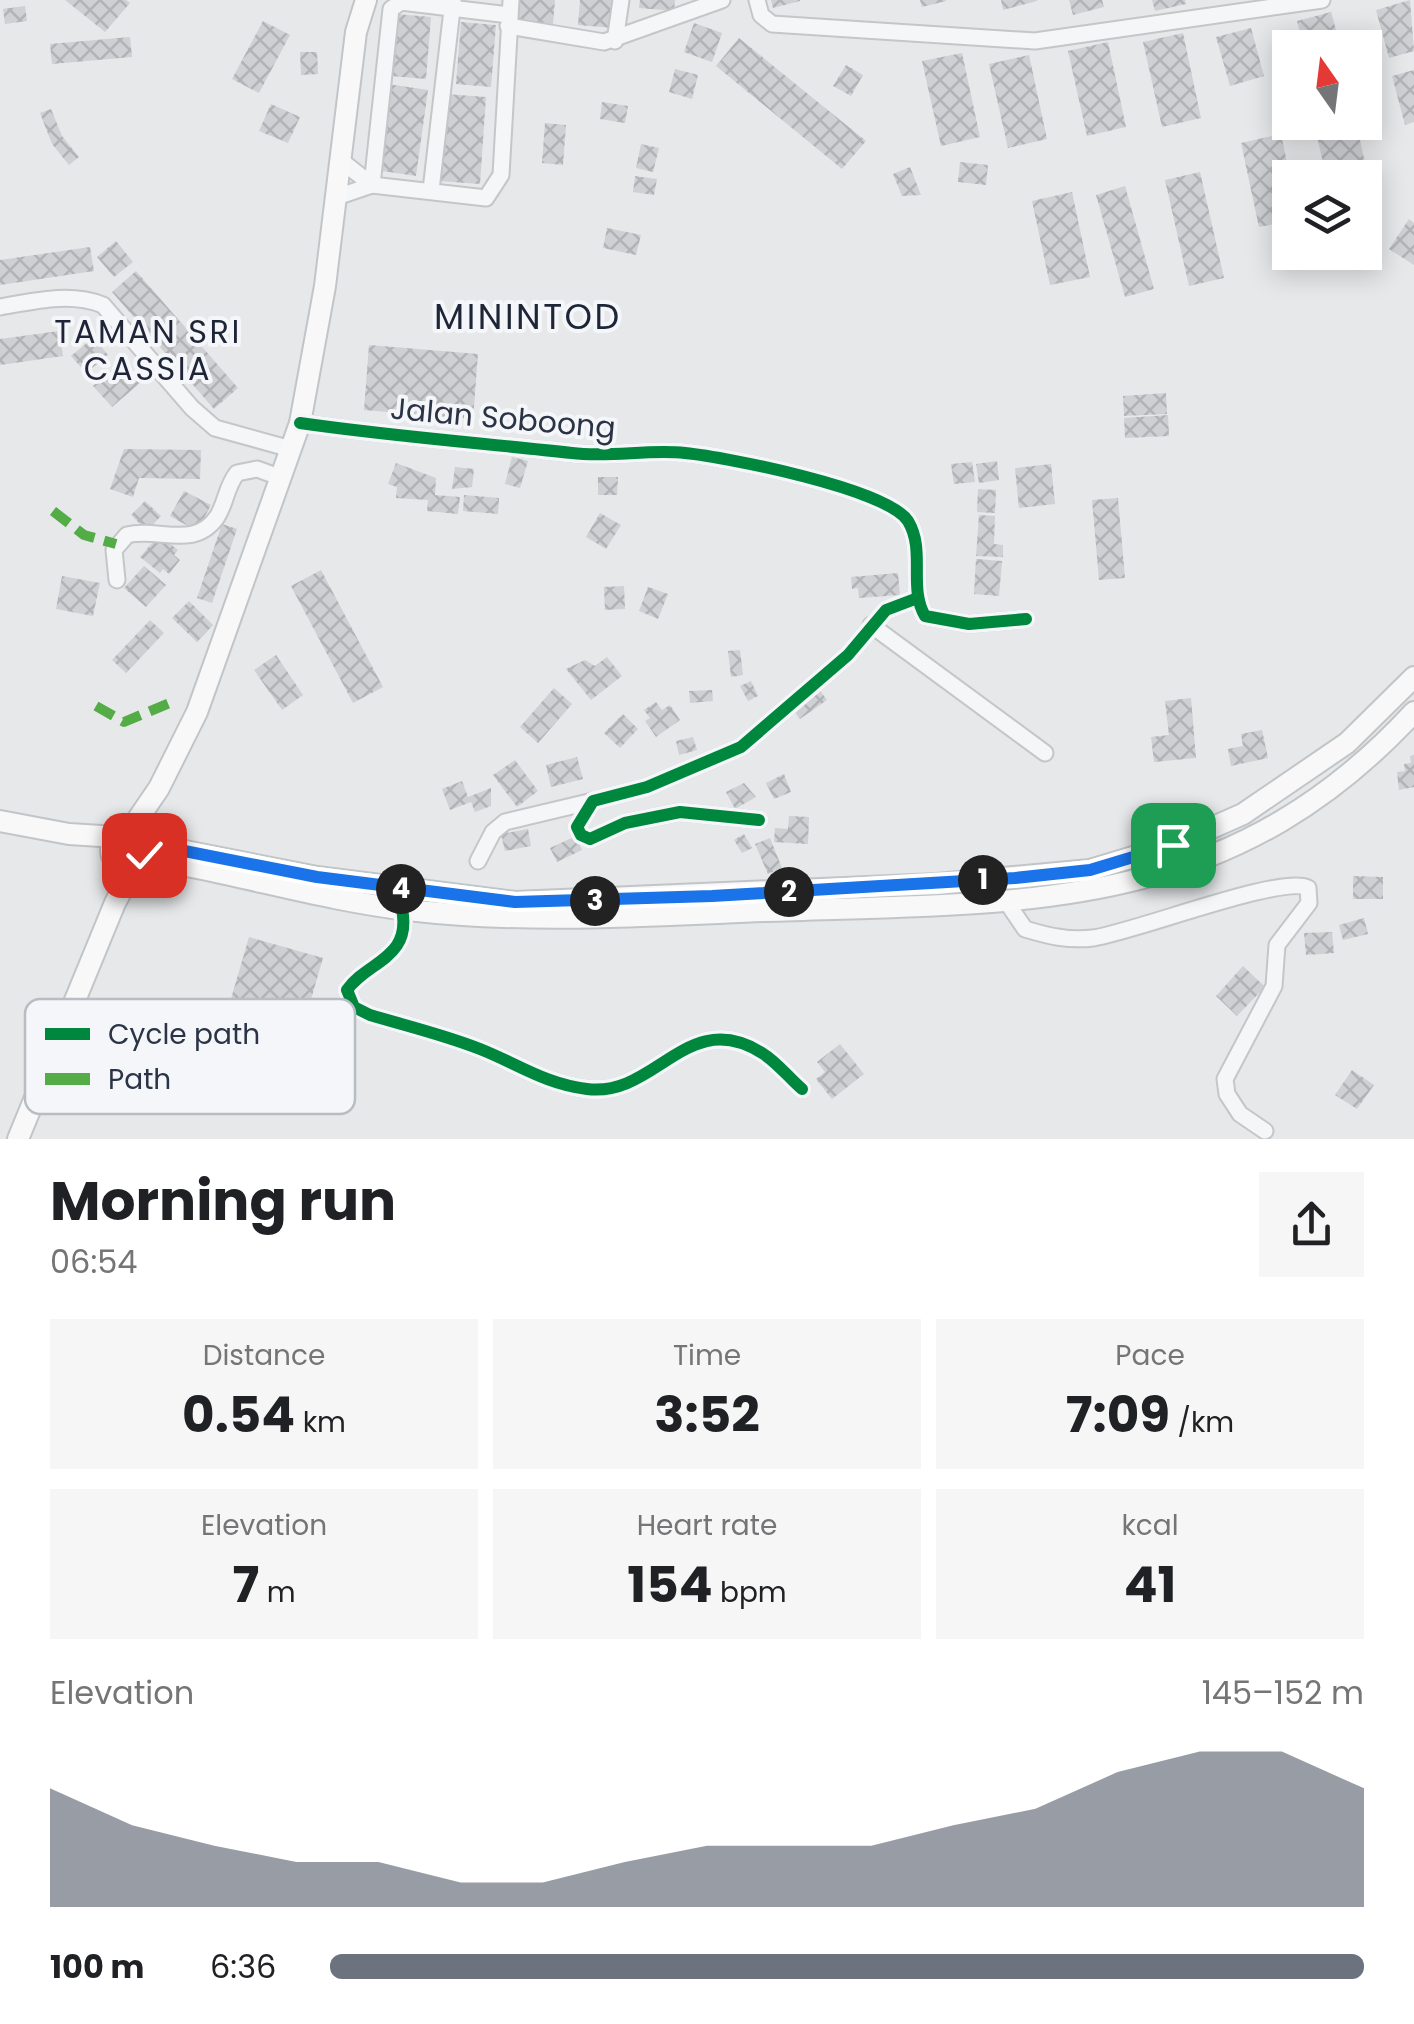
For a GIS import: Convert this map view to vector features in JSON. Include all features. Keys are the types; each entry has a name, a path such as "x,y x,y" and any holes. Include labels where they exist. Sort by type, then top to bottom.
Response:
{"main road":[{"path":"76,999 115,903 130,850 197,712 300,423 322,304 356,32 366,0"},
{"path":"130,850 170,848 317,877 515,902 937,884 1090,870 1173,845 1242,814 1347,743 1414,677"},
{"path":"0,822 69,834 182,866 402,909 481,918 621,919 1006,901 1093,893 1218,856 1288,818 1341,779 1414,712"},
{"path":"130,850 151,816 159,788"},
{"path":"151,816 155,836 170,848"},
{"path":"18,1139 28,1114"}],"street":[{"path":"615,40 621,0"},
{"path":"372,185 391,10 401,2 453,4 615,40 689,7 722,0"},
{"path":"757,0 761,15 772,24 1035,41 1322,0"},
{"path":"431,190 453,4"},
{"path":"334,198 372,185 486,198 496,188 501,175 509,14"},
{"path":"339,158 372,185"},
{"path":"0,307 54,298 86,298 104,305 215,428 291,449"},
{"name":"Jalan Soboong","path":"300,423 575,454 684,452 828,481 893,508 907,520 917,562 915,599"},
{"path":"117,580 114,550 127,535 159,532 186,538 213,523 237,474 257,469 282,478"},
{"path":"478,860 493,832 505,822 674,777 741,747 848,655 886,610 915,599 926,616 942,621 969,624 1026,619"},
{"path":"871,625 1045,753"},
{"path":"593,801 578,826 581,835 590,840 625,822 680,812 759,820"},
{"path":"1006,901 1025,929 1067,940 1121,933 1268,888 1300,884 1308,888 1309,903 1277,945 1274,986 1225,1079 1227,1094 1240,1114 1265,1131"},
{"path":"351,999 347,990 392,954 401,930 402,909"},
{"path":"355,1008 484,1050 556,1085 593,1090 639,1078 696,1042 728,1038 764,1053 802,1089"}],"building":[{"path":"65,0 126,0 130,3 105,32"},
{"path":"520,0 555,0 553,24 518,21"},
{"path":"580,0 616,0 613,28 578,25"},
{"path":"640,0 675,0 674,11 639,8"},
{"path":"771,0 800,0 800,1 773,8"},
{"path":"920,0 946,0 946,1 922,7"},
{"path":"1001,0 1037,0 1037,1 1003,10"},
{"path":"1069,0 1102,0 1104,7 1073,15"},
{"path":"1152,0 1185,0 1186,4 1155,11"},
{"path":"1410,0 1414,51 1389,58 1376,10"},
{"path":"25,6 27,21 5,24 3,9"},
{"path":"1331,12 1336,30 1299,30 1297,21"},
{"path":"396,14 431,17 426,79 391,76"},
{"path":"263,21 290,35 259,93 232,79"},
{"path":"461,22 496,25 491,87 456,84"},
{"path":"694,23 722,33 712,62 684,52"},
{"path":"1251,28 1264,76 1230,86 1216,37"},
{"path":"1183,33 1201,118 1162,127 1143,42"},
{"path":"130,37 132,57 52,64 50,44"},
{"path":"739,38 866,141 842,169 716,66"},
{"path":"1108,42 1126,127 1087,136 1068,51"},
{"path":"300,52 317,52 318,74 301,75"},
{"path":"962,53 980,137 941,146 922,61"},
{"path":"1029,55 1047,139 1008,148 989,64"},
{"path":"846,65 863,75 851,96 833,86"},
{"path":"675,69 698,75 692,99 669,92"},
{"path":"1414,70 1414,122 1405,125 1392,76"},
{"path":"388,84 428,90 416,176 376,170"},
{"path":"446,94 486,97 480,184 439,181"},
{"path":"602,102 628,106 625,123 600,119"},
{"path":"271,104 300,117 288,143 259,131"},
{"path":"51,109 62,136 79,157 69,165 52,144 40,113"},
{"path":"545,123 566,125 563,165 542,163"},
{"path":"1272,136 1272,140 1282,140 1286,160 1272,160 1272,224 1259,227 1241,143"},
{"path":"1318,140 1360,140 1364,160 1322,160"},
{"path":"641,144 659,148 653,172 636,168"},
{"path":"960,162 988,165 986,185 958,182"},
{"path":"910,167 921,195 902,196 893,174"},
{"path":"1200,172 1224,278 1189,286 1165,180"},
{"path":"635,176 657,179 654,195 633,192"},
{"path":"1125,186 1154,289 1125,297 1096,195"},
{"path":"1072,192 1090,277 1050,285 1032,201"},
{"path":"1409,219 1414,223 1414,265 1389,249"},
{"path":"607,228 641,235 636,255 603,248"},
{"path":"116,241 133,262 114,277 97,257"},
{"path":"90,247 94,271 0,285 0,260"},
{"path":"136,271 238,388 214,409 112,292"},
{"path":"59,331 63,356 0,365 0,339"},
{"path":"94,337 108,355 86,373 71,356"},
{"path":"369,345 478,354 473,419 364,410"},
{"path":"122,361 141,382 112,407 93,386"},
{"path":"1166,393 1167,414 1124,416 1123,396"},
{"path":"1168,415 1169,436 1125,438 1124,418"},
{"path":"124,449 201,450 200,479 139,478 133,497 110,489"},
{"path":"512,457 528,461 520,488 505,484"},
{"path":"997,461 999,480 979,483 976,464"},
{"path":"972,462 975,482 954,484 951,464"},
{"path":"396,463 436,478 435,495 460,497 458,514 427,511 428,500 396,498 397,487 388,484"},
{"path":"1051,464 1055,504 1019,508 1015,468"},
{"path":"455,467 474,469 472,487 452,489"},
{"path":"598,477 618,477 617,495 598,495"},
{"path":"978,489 996,490 995,513 977,512"},
{"path":"184,491 211,505 197,531 170,516"},
{"path":"464,495 499,498 498,514 463,511"},
{"path":"1118,498 1125,578 1099,580 1092,500"},
{"path":"145,501 161,516 147,531 131,515"},
{"path":"600,513 621,525 606,549 586,537"},
{"path":"979,515 995,516 994,544 1003,545 1003,557 976,556"},
{"path":"222,524 237,529 212,603 197,598"},
{"path":"159,535 178,550 174,555 180,560 169,574 163,569 160,573 140,557"},
{"path":"976,559 1002,561 999,596 974,594"},
{"path":"144,566 166,585 146,607 124,588"},
{"path":"321,570 383,687 353,703 291,586"},
{"path":"898,573 900,595 859,598 858,588 852,589 851,577"},
{"path":"62,576 100,583 93,616 56,609"},
{"path":"624,586 625,609 605,610 604,587"},
{"path":"648,587 668,594 658,619 639,611"},
{"path":"189,601 213,625 197,642 172,618"},
{"path":"150,620 164,633 126,673 112,660"},
{"path":"740,650 743,675 731,677 728,651"},
{"path":"276,655 303,695 282,710 254,670"},
{"path":"607,657 622,676 591,700 566,669 585,660 595,666"},
{"path":"751,681 758,696 748,701 740,686"},
{"path":"554,688 572,704 538,743 520,727"},
{"path":"818,688 827,700 800,719 792,708"},
{"path":"712,690 713,701 690,703 689,691"},
{"path":"1191,698 1196,758 1154,762 1151,737 1169,735 1165,701"},
{"path":"656,702 662,710 670,705 680,720 656,737 645,721 650,718 644,710"},
{"path":"623,714 638,729 620,748 604,733"},
{"path":"1262,730 1268,758 1231,766 1228,749 1243,746 1241,734"},
{"path":"693,737 697,750 679,755 676,741"},
{"path":"1414,755 1414,787 1399,790 1397,772 1405,771 1404,764 1411,763 1410,756"},
{"path":"577,757 583,779 551,787 546,765"},
{"path":"515,760 538,791 517,807 493,775"},
{"path":"784,774 791,792 774,799 766,783"},
{"path":"462,781 468,797 491,788 491,806 475,812 471,802 450,810 442,789"},
{"path":"744,783 756,797 735,809 726,792"},
{"path":"1139,806 1160,810 1157,826 1136,822"},
{"path":"789,816 809,817 808,844 774,842 775,828 788,829"},
{"path":"528,829 531,846 505,851 501,834"},
{"path":"744,834 752,848 742,853 734,840"},
{"path":"576,836 582,850 557,862 550,848"},
{"path":"770,838 782,868 768,874 755,844"},
{"path":"1353,876 1383,877 1383,899 1353,899"},
{"path":"1364,918 1368,934 1343,940 1339,925"},
{"path":"1332,932 1334,953 1306,955 1304,933"},
{"path":"249,937 323,958 311,999 231,999"},
{"path":"1243,966 1265,987 1237,1016 1216,996"},
{"path":"840,1044 864,1074 832,1099 816,1079 825,1072 817,1062"},
{"path":"1352,1070 1374,1085 1357,1109 1335,1095"}],"marked path":[{"path":"53,511 84,535 116,544"},
{"path":"96,706 124,722 172,702"}],"cycle path":[{"path":"300,423 586,454 685,453 839,486 894,509 908,521 916,544 918,593 925,616 969,624 1026,619"},
{"path":"759,820 680,812 625,823 590,839 581,835 577,827 593,801 647,787 741,747 848,655 886,610 915,599"},
{"path":"351,999 347,990 386,957 400,939 402,909"},
{"path":"355,1008 467,1044 545,1078 587,1089 611,1088 633,1081 692,1046 713,1040 736,1041 762,1053 802,1089"}],"district":[{"name":"MININTOD","path":"528,316"},
{"name":"TAMAN SRI CASSIA","path":"148,350"}],"route":[{"path":"144,855 144,843 317,877 465,898 564,902 1015,878 1090,870 1173,845"}]}
